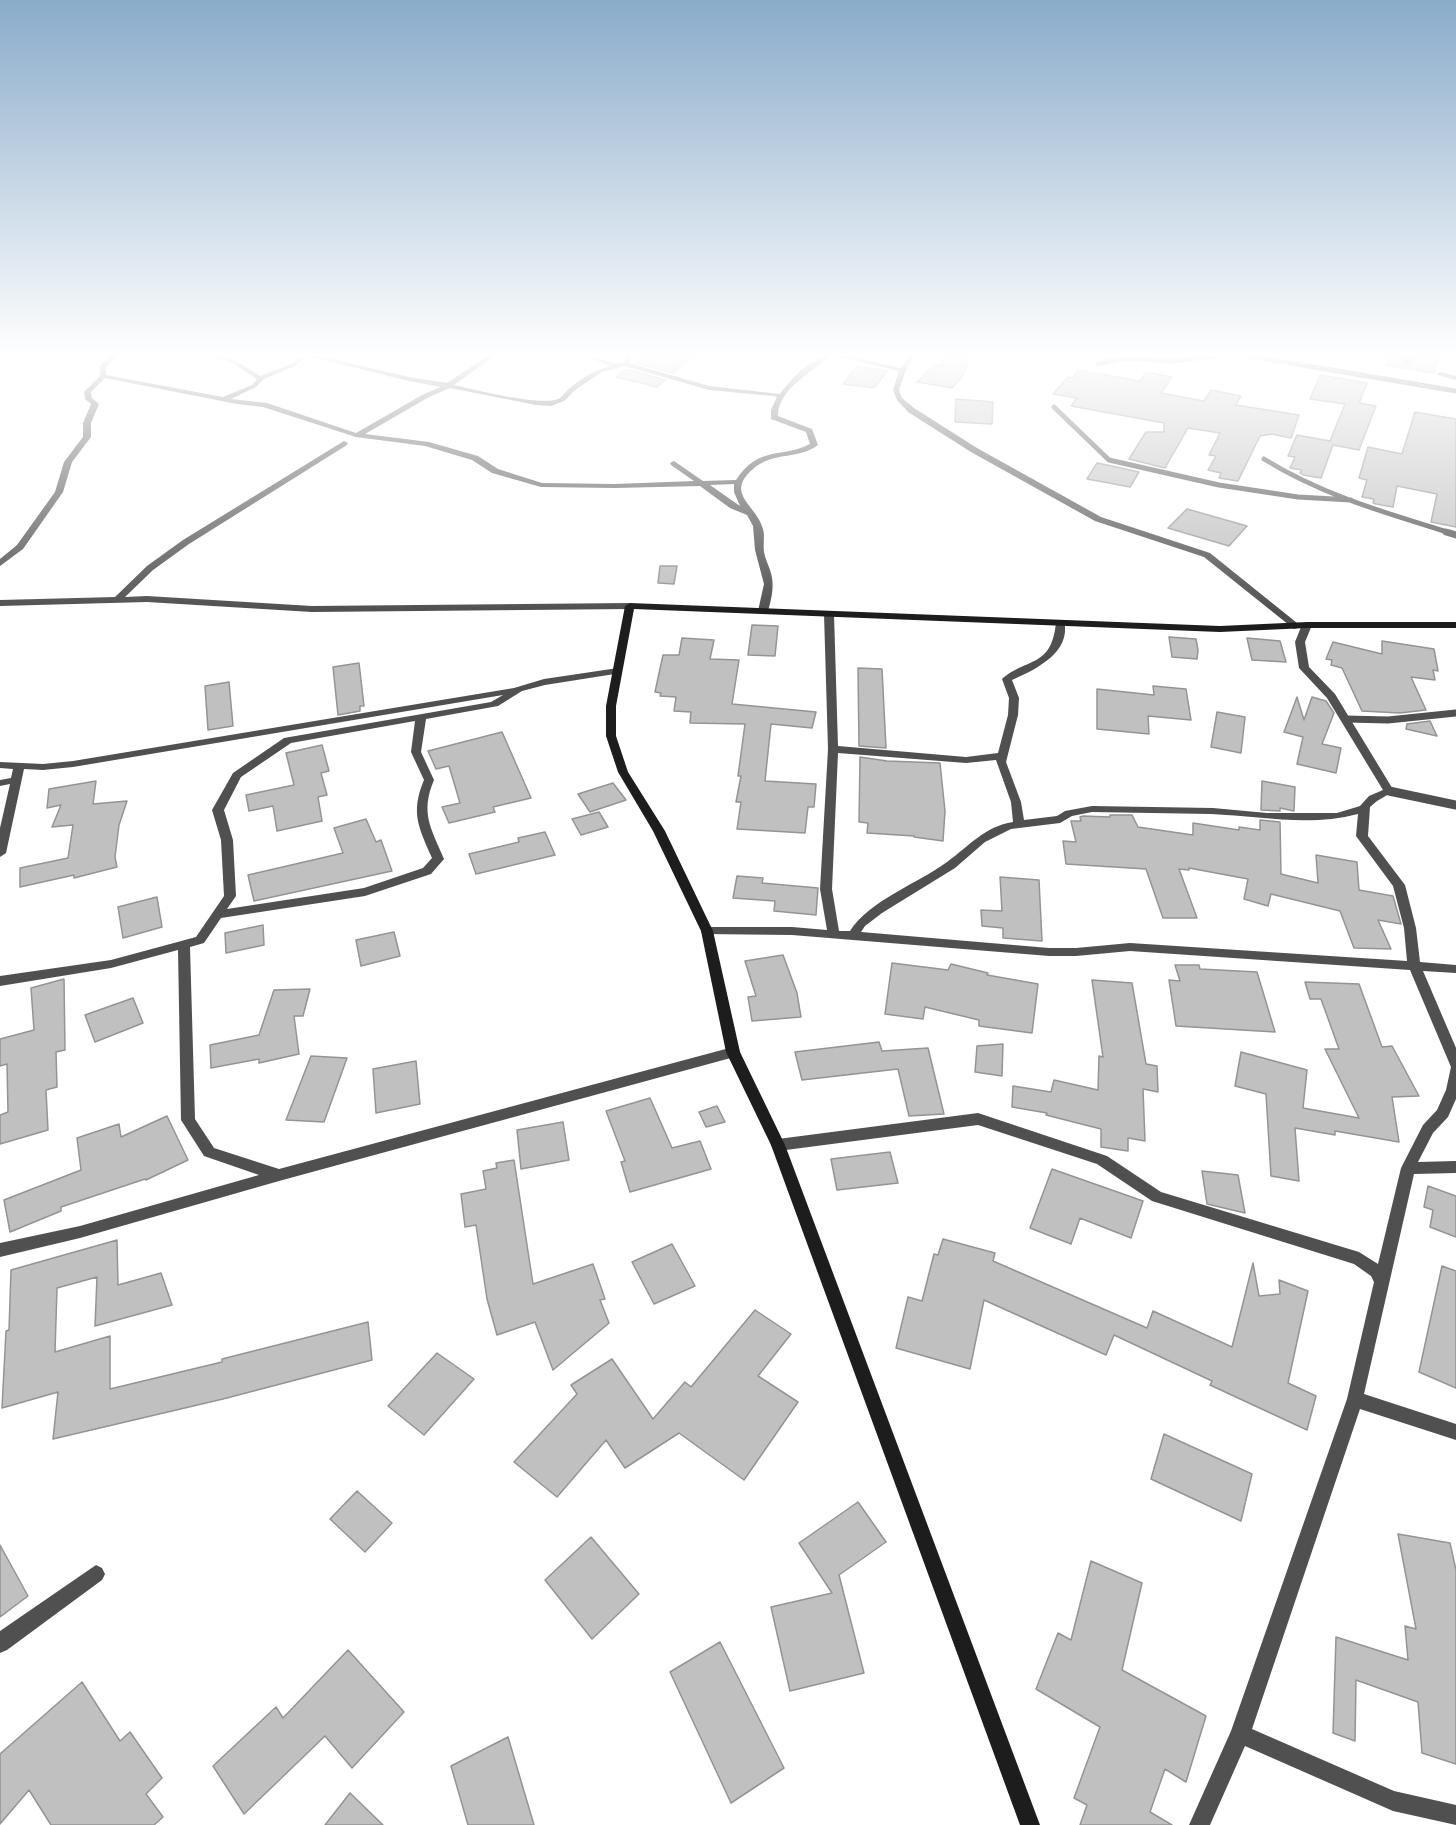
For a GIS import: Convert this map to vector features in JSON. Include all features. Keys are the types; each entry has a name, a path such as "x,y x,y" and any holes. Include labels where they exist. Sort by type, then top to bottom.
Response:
{"street":[{"path":"0,563 20,547 59,492 69,462 84,441"},
{"path":"404,441 426,444 475,458 495,471 541,485 738,482"},
{"path":"763,611 768,594 767,574 760,553 759,530 736,492 738,482 746,471 771,454 808,448 814,445 813,441"},
{"path":"960,441 1098,519 1207,555 1302,626"},
{"path":"118,600 137,578 201,531 264,495 344,443"},
{"path":"674,463 733,506 749,514"},
{"path":"0,603 147,599 312,609 630,606 1220,629 1456,625"},
{"path":"630,606 611,706 611,736 623,772 659,831 707,931 733,1052 777,1145 1030,1825"},
{"path":"829,614 833,749 826,889 834,936"},
{"path":"1019,824 1016,802 1001,762 1014,698 1007,679 1036,665 1050,652 1060,639 1061,623"},
{"path":"1302,626 1300,642 1304,668 1331,696 1389,791 1370,798 1363,809 1362,836 1399,885 1410,928 1414,964 1456,1064"},
{"path":"0,765 43,767 73,764 618,671"},
{"path":"0,981 111,964 200,940 230,896 227,840 218,810 237,776 288,740 494,704 519,689"},
{"path":"217,915 365,892 428,871 438,859 420,813 422,794 429,780 416,752 421,717"},
{"path":"833,749 966,760 1003,756"},
{"path":"0,853 19,767"},
{"path":"0,783 16,780"},
{"path":"853,936 861,923 869,916 951,865 981,839 1019,824 1060,819 1069,813 1092,809 1213,811 1267,816 1317,817 1337,816 1363,809"},
{"path":"707,931 792,931 1049,952 1130,947 1390,965 1414,964 1456,969"},
{"path":"184,945 188,1120 209,1152 279,1175"},
{"path":"0,1250 80,1232 279,1175 733,1052"},
{"path":"1199,1825 1240,1734 1354,1399 1408,1168 1428,1129 1443,1113 1453,1090 1456,1070"},
{"path":"777,1145 978,1119 1102,1160 1157,1197 1359,1259 1377,1271 1382,1281"},
{"path":"1408,1168 1456,1167"},
{"path":"1354,1399 1456,1432"},
{"path":"0,1643 96,1574"},
{"path":"1240,1734 1393,1801 1456,1815"}],"lane":[{"path":"1089,441 1109,460 1219,485 1298,497 1351,500"},
{"path":"1264,459 1283,472 1351,500 1456,535"},
{"path":"1346,719 1388,720 1456,713"},
{"path":"1389,791 1456,805"}],"building":[{"path":"1140,441 1180,441 1165,468 1129,459"},
{"path":"1216,441 1257,441 1238,481 1219,478 1221,473 1208,470 1216,456 1209,455"},
{"path":"1294,441 1362,441 1359,450 1333,445 1321,478 1303,475 1300,473 1302,470 1290,468 1295,457 1288,456"},
{"path":"1406,441 1456,441 1456,527 1431,522 1437,494 1397,486 1393,507 1376,504 1373,503 1374,499 1362,497 1367,480 1359,478 1368,447 1402,454"},
{"path":"1097,463 1139,472 1130,487 1087,479"},
{"path":"1187,509 1247,526 1229,546 1168,528"},
{"path":"660,566 677,566 674,584 658,583"},
{"path":"752,625 778,626 775,656 748,655"},
{"path":"1169,637 1196,639 1197,659 1172,657"},
{"path":"682,638 714,640 710,659 739,660 732,704 816,712 812,728 771,724 765,781 816,784 814,807 808,807 805,833 737,829 741,802 736,802 741,776 738,776 745,724 690,723 691,712 674,711 676,697 660,696 661,693 655,692 663,655 679,655"},
{"path":"1247,638 1280,641 1286,662 1252,660"},
{"path":"1382,641 1434,649 1438,671 1433,670 1435,680 1411,677 1426,710 1400,713 1362,711 1342,668 1331,665 1332,660 1326,659 1333,642 1382,654"},
{"path":"359,663 364,706 360,706 360,711 338,715 333,667"},
{"path":"858,668 882,669 886,748 859,746"},
{"path":"229,682 233,726 208,730 205,686"},
{"path":"1153,686 1186,689 1191,720 1148,716 1149,734 1097,729 1097,689 1154,695"},
{"path":"1297,697 1304,720 1312,697 1326,701 1334,713 1322,744 1341,748 1336,773 1297,764 1303,737 1284,732"},
{"path":"1217,712 1245,717 1241,753 1211,747"},
{"path":"1430,721 1437,736 1406,729 1407,724"},
{"path":"502,732 531,798 493,807 495,812 449,823 442,807 460,803 449,766 436,769 428,751"},
{"path":"322,745 329,771 321,773 327,795 318,797 322,821 277,831 273,806 249,811 246,795 294,785 286,753"},
{"path":"860,757 887,761 940,763 945,811 943,841 914,836 867,833 868,823 859,822"},
{"path":"96,781 93,804 127,801 119,825 115,857 117,867 74,878 74,875 20,887 20,868 68,858 73,825 52,827 61,805 47,808 49,789"},
{"path":"1262,781 1295,787 1294,811 1280,808 1280,811 1261,810"},
{"path":"613,783 626,800 590,812 578,794"},
{"path":"599,812 608,827 581,835 572,819"},
{"path":"1110,815 1132,815 1138,827 1193,835 1193,823 1239,830 1239,827 1260,830 1260,820 1280,822 1281,874 1318,883 1316,855 1357,862 1359,890 1393,896 1401,924 1378,920 1391,949 1354,948 1340,911 1271,894 1268,906 1244,899 1248,879 1189,868 1189,870 1179,869 1197,918 1163,918 1146,869 1066,864 1063,841 1076,842 1071,821 1081,821 1080,817 1083,816 1110,817"},
{"path":"366,819 376,842 381,840 392,871 254,901 248,875 343,853 334,828"},
{"path":"545,832 555,855 476,874 469,854 519,842 518,838"},
{"path":"737,876 763,878 762,883 818,888 816,915 774,911 775,901 733,898"},
{"path":"1000,877 1039,880 1042,941 1003,938 1003,928 982,926 981,910 1002,911"},
{"path":"157,897 162,927 123,938 118,907"},
{"path":"263,925 264,945 226,953 225,933"},
{"path":"394,932 400,956 361,966 356,940"},
{"path":"783,955 797,993 801,1017 752,1021 748,997 756,996 745,961"},
{"path":"892,963 948,970 951,964 988,973 987,975 1038,984 1032,1033 979,1026 979,1020 925,1007 923,1019 885,1014"},
{"path":"1175,965 1199,965 1200,969 1257,972 1275,1032 1176,1026 1169,980 1180,981"},
{"path":"64,979 65,1050 56,1052 57,1087 46,1090 48,1130 0,1144 0,1115 8,1112 7,1064 0,1066 0,1039 34,1030 31,988"},
{"path":"1092,980 1132,983 1146,1064 1157,1066 1158,1092 1143,1089 1145,1141 1128,1138 1128,1151 1101,1147 1101,1129 1046,1115 1047,1113 1012,1107 1013,1086 1051,1092 1054,1080 1098,1090 1099,1056 1103,1057"},
{"path":"1305,982 1359,984 1382,1047 1392,1046 1419,1096 1392,1097 1399,1142 1335,1131 1335,1135 1295,1128 1299,1181 1271,1176 1266,1094 1235,1086 1241,1052 1307,1070 1303,1108 1359,1118 1325,1049 1339,1049 1321,999 1310,999"},
{"path":"310,989 303,1016 294,1016 299,1054 259,1063 259,1059 211,1068 210,1045 259,1035 274,990"},
{"path":"133,998 143,1023 95,1042 85,1015"},
{"path":"879,1042 882,1051 928,1048 944,1114 909,1116 898,1069 802,1080 795,1052"},
{"path":"1003,1044 1002,1076 975,1072 977,1046"},
{"path":"311,1056 347,1058 324,1122 286,1120"},
{"path":"416,1061 420,1104 376,1113 373,1069"},
{"path":"650,1098 672,1148 700,1141 711,1169 630,1192 621,1162 625,1161 606,1111"},
{"path":"717,1106 725,1122 706,1127 699,1112"},
{"path":"167,1116 188,1160 146,1180 61,1207 61,1211 10,1232 4,1200 81,1170 77,1138 119,1124 121,1137"},
{"path":"563,1122 569,1160 521,1169 517,1130"},
{"path":"890,1152 898,1183 837,1190 831,1159"},
{"path":"514,1160 533,1284 593,1264 605,1299 600,1300 609,1323 553,1370 535,1322 497,1335 487,1299 476,1225 465,1227 461,1194 486,1189 483,1171 497,1168 496,1163"},
{"path":"1052,1169 1143,1201 1131,1238 1080,1218 1071,1244 1030,1228"},
{"path":"1202,1171 1238,1175 1245,1213 1207,1204"},
{"path":"1428,1186 1456,1196 1456,1237 1430,1227 1433,1210 1424,1207"},
{"path":"943,1239 995,1253 993,1261 1147,1328 1153,1311 1232,1347 1253,1263 1259,1296 1280,1294 1279,1280 1308,1291 1288,1383 1316,1396 1307,1430 1210,1385 1212,1381 1114,1335 1106,1355 984,1300 970,1369 896,1348 908,1297 922,1301 934,1254 938,1255"},
{"path":"117,1240 118,1285 161,1273 172,1305 95,1326 97,1277 57,1288 55,1352 110,1336 110,1389 222,1362 222,1359 368,1322 372,1360 223,1399 53,1439 58,1392 2,1408 6,1331 9,1330 11,1270"},
{"path":"672,1244 695,1286 654,1304 632,1262"},
{"path":"1442,1266 1456,1271 1456,1388 1419,1372"},
{"path":"755,1310 791,1334 758,1376 798,1402 744,1480 679,1433 625,1468 606,1440 557,1497 514,1462 577,1394 571,1385 612,1359 653,1419 685,1382 691,1387"},
{"path":"437,1353 474,1379 424,1435 388,1406"},
{"path":"1164,1434 1252,1474 1241,1521 1151,1479"},
{"path":"357,1491 392,1523 365,1552 330,1519"},
{"path":"858,1502 886,1542 839,1575 864,1673 790,1691 771,1607 832,1593 799,1543"},
{"path":"1398,1534 1450,1543 1456,1570 1456,1764 1422,1753 1418,1702 1356,1680 1355,1741 1333,1733 1336,1637 1408,1660 1405,1626 1416,1629"},
{"path":"591,1537 639,1594 592,1639 545,1580"},
{"path":"0,1545 28,1596 0,1617"},
{"path":"1091,1561 1142,1583 1122,1670 1206,1716 1186,1782 1165,1769 1150,1812 1172,1825 1080,1825 1087,1805 1074,1798 1100,1727 1036,1689 1058,1633 1071,1640"},
{"path":"720,1642 784,1768 731,1803 670,1672"},
{"path":"348,1650 404,1712 352,1768 325,1736 244,1814 213,1766 276,1707 283,1718"},
{"path":"82,1682 120,1741 130,1732 162,1778 146,1794 163,1817 154,1825 51,1825 29,1790 0,1824 0,1754"},
{"path":"508,1737 534,1825 468,1825 451,1766"},
{"path":"350,1793 383,1825 325,1825"}]}
